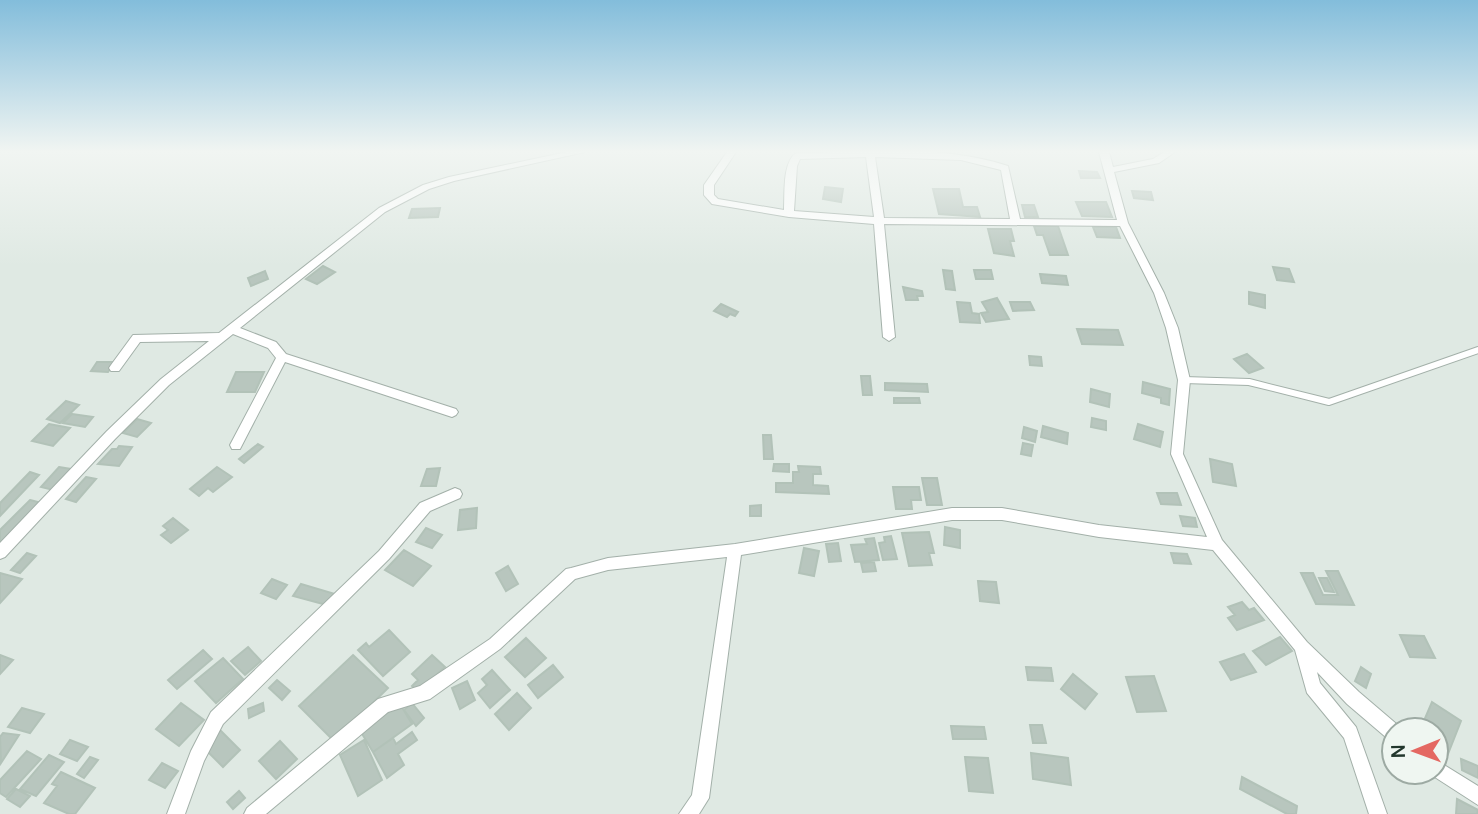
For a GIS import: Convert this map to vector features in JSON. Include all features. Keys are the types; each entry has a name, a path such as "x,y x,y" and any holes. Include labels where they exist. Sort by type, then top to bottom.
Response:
{"street":[{"path":"0,553 165,382 382,211 421,190"},
{"path":"709,190 709,195 715,202 789,214 879,222 1123,223"},
{"path":"789,214 791,190"},
{"path":"875,190 889,337"},
{"path":"1009,190 1016,223"},
{"path":"1115,190 1123,223 1172,328 1184,380 1177,454 1217,544 1302,648 1380,721"},
{"path":"115,368 137,338 228,334 272,345 282,357 452,412"},
{"path":"236,445 282,357"},
{"path":"176,814 197,757 218,718 384,555 425,507 455,494"},
{"path":"253,814 384,705 424,693 495,644 571,574 608,564 735,550 951,514 1002,514 1099,531 1217,544"},
{"path":"688,814 700,797 735,550"},
{"path":"1302,648 1313,687 1350,733 1378,814"},
{"path":"1450,777 1478,796"}],"lane":[{"path":"1184,380 1249,382 1283,388 1329,402 1478,351"}],"building":[{"path":"825,190 843,190 841,202 823,199"},
{"path":"933,190 959,190 963,207 977,207 980,217 939,214"},
{"path":"1132,191 1151,192 1153,200 1134,198"},
{"path":"1076,202 1106,202 1112,217 1082,216"},
{"path":"1022,205 1034,205 1038,217 1025,217"},
{"path":"440,208 438,217 409,218 412,209"},
{"path":"1034,226 1058,226 1068,255 1050,255 1043,235 1037,235"},
{"path":"1093,227 1116,227 1120,238 1097,237"},
{"path":"988,229 1011,229 1014,241 1010,241 1014,256 994,253"},
{"path":"323,266 335,272 317,284 306,279"},
{"path":"1273,267 1289,269 1294,282 1277,280"},
{"path":"943,270 952,271 955,290 946,289"},
{"path":"974,270 991,270 993,279 976,279"},
{"path":"265,271 268,279 251,286 248,278"},
{"path":"1040,274 1066,276 1068,285 1042,283"},
{"path":"903,287 922,291 923,296 917,296 918,300 906,300"},
{"path":"1249,292 1265,295 1265,308 1249,304"},
{"path":"997,298 1009,319 986,322 981,313 988,312 982,302"},
{"path":"957,302 970,303 972,313 979,314 980,323 960,322"},
{"path":"1010,302 1030,302 1034,310 1013,311"},
{"path":"721,304 738,312 735,316 730,314 727,317 714,311"},
{"path":"1077,329 1118,330 1123,345 1082,344"},
{"path":"1247,354 1263,368 1249,373 1234,359"},
{"path":"1029,356 1041,357 1042,366 1030,365"},
{"path":"97,362 115,362 108,372 91,371"},
{"path":"236,372 264,372 255,392 227,392"},
{"path":"861,376 870,376 872,395 863,395"},
{"path":"1143,382 1170,389 1169,405 1161,403 1161,398 1142,393"},
{"path":"885,383 927,384 928,392 885,390"},
{"path":"1091,389 1110,394 1109,407 1090,402"},
{"path":"894,398 919,398 920,403 894,403"},
{"path":"66,401 79,405 60,423 47,419"},
{"path":"72,414 93,417 85,427 63,423"},
{"path":"1092,418 1106,421 1106,430 1091,427"},
{"path":"137,419 151,423 137,437 123,433"},
{"path":"49,424 70,428 53,446 32,441"},
{"path":"1138,424 1163,432 1160,447 1134,439"},
{"path":"1043,426 1068,433 1067,444 1041,437"},
{"path":"1024,427 1037,431 1035,442 1022,438"},
{"path":"763,435 771,435 773,459 764,459"},
{"path":"1023,443 1033,445 1031,456 1021,454"},
{"path":"258,444 263,447 244,463 239,459"},
{"path":"119,446 132,447 119,466 98,464 112,449"},
{"path":"1210,459 1232,464 1236,486 1213,482"},
{"path":"774,464 789,464 789,472 773,471"},
{"path":"798,466 820,467 821,474 813,474 813,485 828,486 829,494 776,492 776,483 793,483 793,472 799,472"},
{"path":"59,467 71,469 53,490 41,487"},
{"path":"217,467 232,477 213,492 208,488 199,496 190,489"},
{"path":"440,468 436,486 421,486 427,469"},
{"path":"30,472 39,475 0,516 0,503"},
{"path":"86,477 96,479 76,502 66,499"},
{"path":"922,478 937,478 942,505 927,505"},
{"path":"893,487 919,487 921,500 911,500 912,509 896,509"},
{"path":"1157,493 1177,493 1181,505 1161,504"},
{"path":"30,500 42,503 0,545 0,530"},
{"path":"761,505 761,516 750,516 750,506"},
{"path":"477,508 476,528 458,530 460,510"},
{"path":"1180,516 1195,518 1197,527 1183,526"},
{"path":"173,518 188,530 171,543 161,535 168,530 163,526"},
{"path":"945,527 960,530 960,548 944,545"},
{"path":"426,528 442,535 432,548 416,542"},
{"path":"929,532 934,553 929,553 932,565 909,566 902,533"},
{"path":"891,536 897,559 883,560 879,543 885,542 884,537"},
{"path":"874,538 879,560 855,562 851,545 867,544 865,539"},
{"path":"838,543 841,561 829,562 826,544"},
{"path":"804,548 819,551 814,576 799,573"},
{"path":"404,550 431,566 413,586 385,570"},
{"path":"27,553 36,556 20,573 11,570"},
{"path":"1171,553 1187,554 1191,564 1174,563"},
{"path":"874,562 876,571 863,572 861,563"},
{"path":"508,566 518,584 506,591 496,573"},
{"path":"1326,571 1338,571 1354,605 1316,604 1301,573 1313,573 1323,595 1338,595"},
{"path":"0,573 22,579 0,603"},
{"path":"1319,578 1327,578 1334,592 1325,591"},
{"path":"272,579 287,585 276,599 261,593"},
{"path":"978,581 996,582 999,603 980,601"},
{"path":"301,584 335,594 327,605 293,596"},
{"path":"1242,602 1249,610 1254,608 1264,620 1237,630 1228,618 1235,615 1228,607"},
{"path":"389,630 410,652 383,676 358,650 366,643 369,647"},
{"path":"1400,635 1424,636 1435,658 1410,657"},
{"path":"1280,637 1292,651 1266,665 1253,651"},
{"path":"526,638 546,658 525,677 505,657"},
{"path":"248,647 261,661 245,675 231,661"},
{"path":"203,650 212,659 177,689 168,680"},
{"path":"1244,654 1256,672 1231,680 1220,662"},
{"path":"0,655 13,660 0,674"},
{"path":"353,655 388,688 334,741 299,706"},
{"path":"432,655 445,667 418,692 412,686 418,680 412,674"},
{"path":"223,658 243,679 216,703 195,681"},
{"path":"553,665 563,677 538,698 528,685"},
{"path":"1026,667 1051,668 1053,681 1028,680"},
{"path":"1361,667 1371,674 1366,688 1355,681"},
{"path":"492,670 510,690 490,708 478,693 487,685 482,679"},
{"path":"1073,674 1097,694 1085,709 1061,689"},
{"path":"1154,676 1166,711 1137,712 1126,677"},
{"path":"277,680 290,691 282,700 269,688"},
{"path":"467,681 475,700 460,709 452,688"},
{"path":"517,693 531,708 509,730 495,714"},
{"path":"1432,702 1461,721 1450,749 1450,716 1426,716"},
{"path":"181,703 204,720 179,746 156,729"},
{"path":"263,703 264,711 249,718 248,709"},
{"path":"412,703 424,718 416,726 404,710"},
{"path":"400,704 412,724 373,752 361,732"},
{"path":"22,708 44,714 30,733 8,727"},
{"path":"1030,725 1042,725 1046,743 1033,743"},
{"path":"951,726 984,727 986,739 953,739"},
{"path":"220,730 240,750 223,767 203,747"},
{"path":"412,732 417,740 398,754 404,765 387,778 373,752 393,738 396,744"},
{"path":"3,733 19,735 1,763 0,737"},
{"path":"70,740 88,747 77,761 60,754"},
{"path":"364,740 382,780 358,796 340,755"},
{"path":"280,741 297,759 276,779 259,761"},
{"path":"27,751 41,759 6,797 0,793 0,780"},
{"path":"1031,753 1068,758 1071,785 1033,779"},
{"path":"49,755 64,762 36,796 20,789"},
{"path":"90,757 98,760 84,778 77,774"},
{"path":"965,757 988,758 993,793 969,791"},
{"path":"1461,759 1478,766 1478,778 1462,770"},
{"path":"162,763 178,771 165,788 149,780"},
{"path":"61,772 95,788 75,814 44,803 57,786 52,784"},
{"path":"1242,777 1297,806 1296,814 1287,814 1240,789"},
{"path":"16,789 30,796 20,807 7,799"},
{"path":"239,791 245,798 233,809 227,802"},
{"path":"1457,799 1478,810 1477,814 1456,814"}]}
